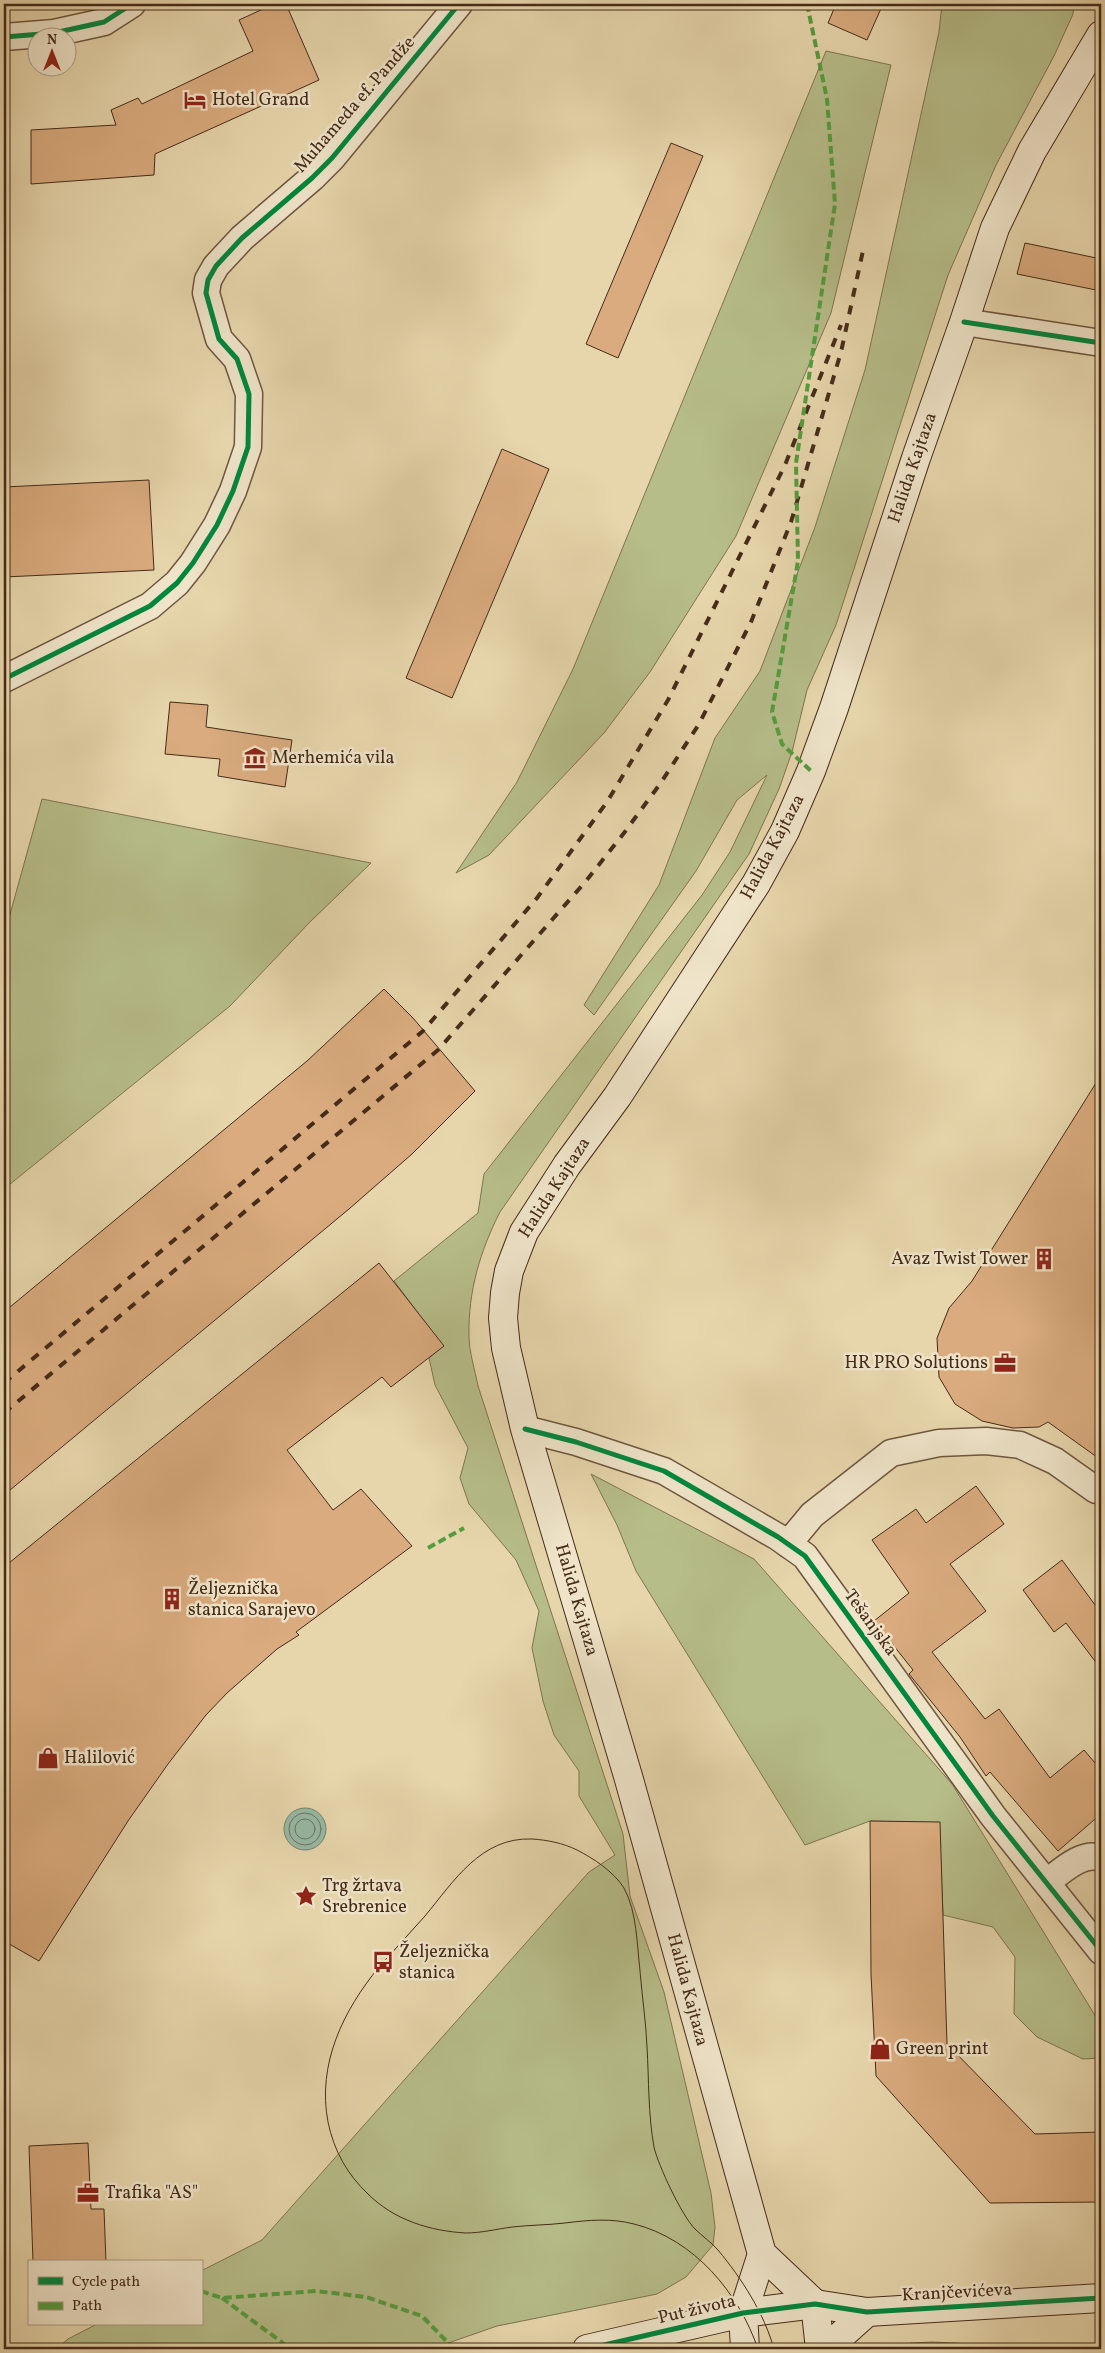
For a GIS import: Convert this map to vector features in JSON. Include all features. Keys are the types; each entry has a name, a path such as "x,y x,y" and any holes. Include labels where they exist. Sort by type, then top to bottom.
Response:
{"main road":[{"name":"Halida Kajtaza","path":"762,2254 628,1776 525,1429 506,1348 503,1318 509,1271 524,1232 567,1165 618,1097 756,884 786,831 834,708 912,466 964,322 995,228 1032,151 1101,35"},
{"path":"746,2349 743,2313 762,2254 815,2304 820,2349"},
{"name":"Kranjčevićeva","path":"815,2304 867,2312 1101,2298"},
{"name":"Put života","path":"586,2349 743,2313 815,2304"},
{"path":"826,2349 867,2312"}],"street":[{"path":"4,37 54,33 104,22 132,4"},
{"name":"Muhameda ef. Pandže","path":"4,679 150,606 177,583 193,563 217,525 248,447 249,394 237,359 219,338 206,293 208,280 216,266 242,238 312,178 332,158 459,4"},
{"path":"964,322 1101,343"},
{"name":"Tešanjska","path":"525,1429 576,1442 664,1471 788,1544 805,1556 993,1816 1101,1951"},
{"path":"788,1544 812,1515 891,1454 938,1443 986,1441 1020,1445 1055,1460 1096,1490 1101,1490"},
{"path":"1047,1882 1081,1859 1097,1856 1101,1858"}],"shaded area":[{"path":"942,4 1074,4 1073,14 1054,56 996,165 948,275 836,625 807,690 792,752 779,789 749,854 500,1212 481,1257 473,1288 469,1320 469,1342 478,1386 623,1834 630,1896 664,1992 711,2193 715,2227 713,2245 686,2277 657,2294 497,2326 431,2349 56,2349 68,2339 93,2326 202,2326 202,2270 262,2240 589,1872 615,1855 579,1796 579,1771 554,1735 543,1701 532,1648 539,1611 516,1560 469,1504 460,1478 468,1448 435,1385 429,1358 443,1346 394,1281 478,1213 484,1174 702,895 730,852 767,775 737,800 696,871 594,1015 584,1005 659,885 715,738 760,671 815,527 865,370 939,32"},
{"path":"826,51 891,65 831,313 736,536 650,672 604,733 489,855 456,873 517,782 573,669"},
{"path":"42,799 371,863 310,922 230,1006 4,1189 4,936"},
{"path":"591,1474 754,1559 952,1784 1101,2025 1101,2058 1083,2059 1037,2037 1014,2014 1015,1957 993,1927 943,1915 939,1823 870,1821 805,1845 636,1571 617,1525"},
{"path":"932,2342 1017,2346 1101,2346 1101,2349 895,2349 911,2343"}],"water":[{"path":"309,1808 317,1811 323,1817 326,1829 323,1841 317,1847 301,1850 293,1847 287,1841 284,1825 287,1817 293,1811"}],"building":[{"path":"274,4 286,4 319,80 155,154 154,175 31,184 31,130 116,125 111,110 138,98 142,104 253,51 239,20"},
{"path":"836,4 883,4 867,40 828,23"},
{"path":"671,143 703,156 618,358 586,344"},
{"path":"1025,243 1101,259 1101,291 1017,274"},
{"path":"502,449 549,469 452,698 406,678"},
{"path":"149,480 154,570 4,577 4,487"},
{"path":"170,702 208,705 206,727 292,740 285,787 218,776 220,759 165,754"},
{"path":"384,989 413,1018 475,1091 412,1154 349,1209 4,1495 4,1312 307,1061"},
{"name":"Avaz Twist Tower","path":"1101,1075 1101,1460 1048,1422 1039,1427 1013,1428 982,1421 955,1404 939,1377 937,1338 949,1308 972,1281"},
{"name":"Željeznička stanica Sarajevo","path":"379,1263 444,1346 391,1387 382,1377 287,1450 333,1510 361,1489 412,1546 296,1632 299,1635 277,1649 227,1693 206,1715 168,1764 128,1821 39,1961 4,1941 4,1567"},
{"path":"976,1486 1004,1524 950,1564 986,1611 932,1652 985,1719 999,1709 1050,1778 1084,1750 1101,1770 1101,1814 1058,1851 990,1772 986,1776 960,1737 909,1674 913,1670 874,1621 909,1593 872,1540 916,1509 926,1523"},
{"path":"1062,1560 1101,1613 1101,1669 1066,1623 1054,1632 1023,1590"},
{"path":"870,1821 940,1822 947,2044 1035,2134 1101,2132 1101,2202 990,2203 876,2076 871,1974"},
{"path":"88,2143 91,2209 104,2209 106,2260 33,2260 29,2146"}],"tram line":[{"path":"758,2349 750,2328 739,2308 711,2271 695,2255 656,2231 625,2222 600,2220 512,2227 472,2233 439,2230 426,2227 389,2211 360,2186 342,2161 328,2122 326,2080 330,2059 344,2020 354,2002 379,1967 458,1876 483,1853 498,1845 514,1840 532,1839 566,1845 603,1866 615,1876 624,1888 632,1907 636,1929 646,2028 651,2122 656,2155 671,2190 690,2222 718,2250 751,2297 764,2322 774,2349"}],"railway":[{"path":"4,1413 438,1050 586,881 624,833 660,784 699,724 751,622 791,522 841,352 864,246"},
{"path":"4,1383 423,1031 537,898 607,802 668,700 785,465 841,325"}],"marked path":[{"path":"807,4 827,99 835,204 796,463 798,561 772,712 782,744 811,771"},
{"path":"428,1548 464,1528"},
{"path":"202,2291 222,2298 316,2291 366,2297 422,2316 454,2349"},
{"path":"222,2298 291,2349"}],"cycle path":[{"path":"4,37 54,33 104,22 132,4"},
{"path":"4,679 150,606 177,583 193,563 217,525 233,491 248,447 249,394 237,359 219,339 206,293 208,280 216,266 242,238 312,178 332,158 459,4"},
{"path":"964,322 1101,343"},
{"path":"525,1429 576,1442 664,1471 778,1537 805,1556 993,1816 1101,1951"},
{"path":"587,2349 743,2313 815,2304 867,2312 1101,2298"}],"place":[{"name":"Hotel Grand","path":"195,100"},
{"name":"Merhemića vila","path":"255,758"},
{"name":"Avaz Twist Tower","path":"1044,1259"},
{"name":"HR PRO Solutions","path":"1005,1363"},
{"name":"Željeznička stanica Sarajevo","path":"172,1599"},
{"name":"Halilović","path":"48,1758"},
{"name":"Trg žrtava Srebrenice","path":"306,1896"},
{"name":"Željeznička stanica","path":"383,1962"},
{"name":"Green print","path":"880,2049"},
{"name":"Trafika \"AS\"","path":"88,2193"}]}
